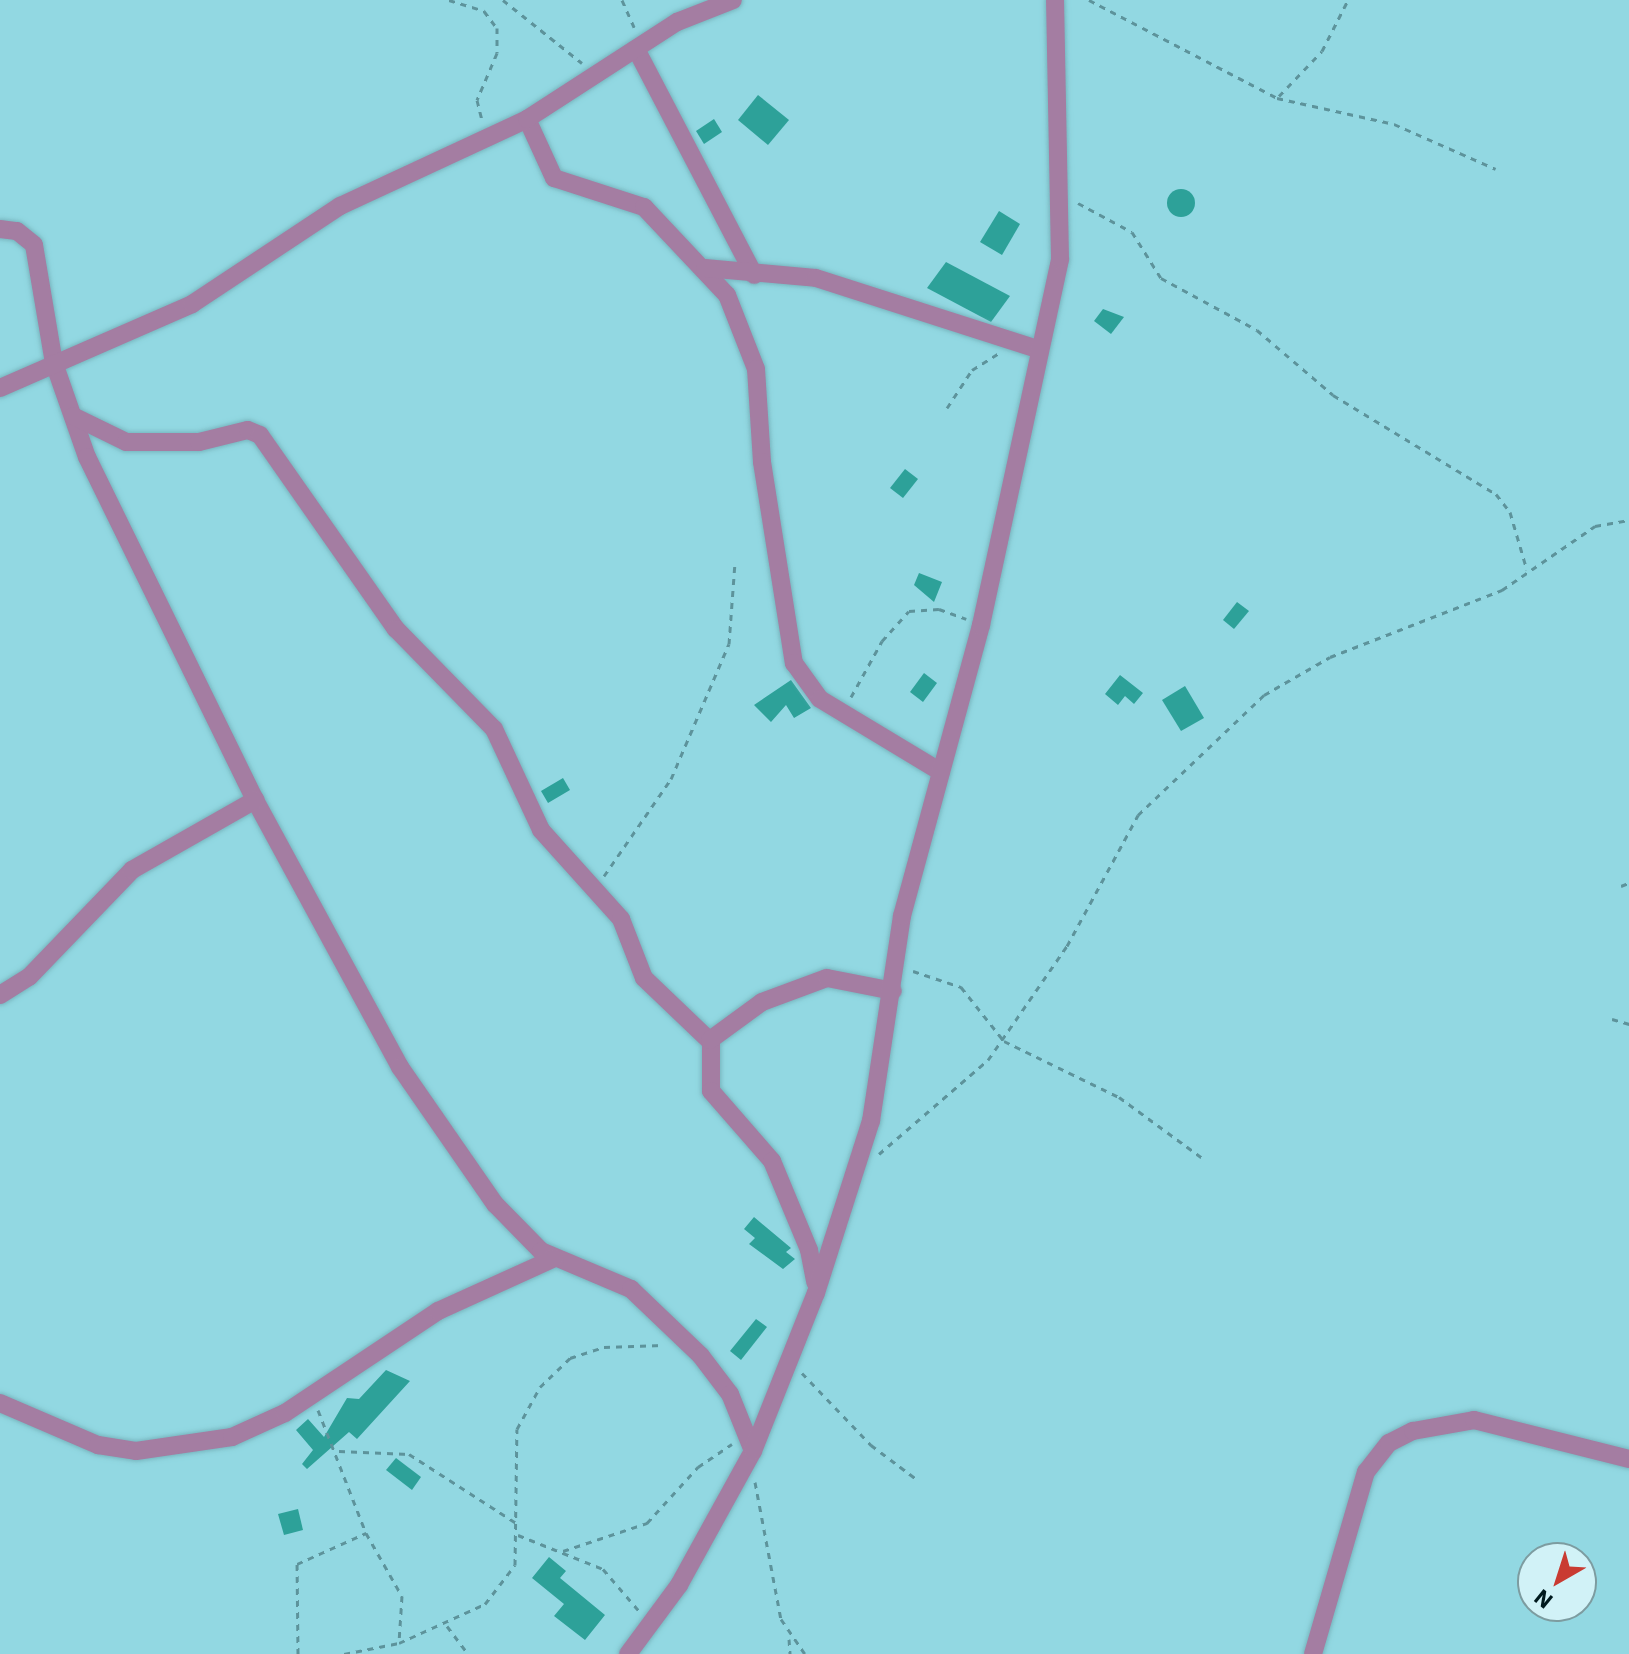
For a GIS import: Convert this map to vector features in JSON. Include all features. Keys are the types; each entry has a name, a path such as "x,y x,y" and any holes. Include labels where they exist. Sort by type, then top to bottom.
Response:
{"street":[{"path":"0,388 192,304 340,206 527,119 639,47 733,0"},
{"path":"628,1654 647,1630 751,1443 816,1293 871,1121 893,991 893,969 981,625 1037,349 1060,259 1064,194 1055,0"},
{"path":"639,47 754,275"},
{"path":"527,119 554,178 644,207 705,268 727,295 756,369 762,462 794,663 811,690 842,713 941,772"},
{"path":"0,229 17,231 34,245 54,363 87,457 255,800 400,1067 495,1204 555,1258 631,1289 701,1356 751,1443"},
{"path":"705,268 754,275 816,278 1037,349"},
{"path":"71,414 103,437 159,445 248,430 260,435 396,629 494,729 541,830 591,893 621,919 644,978 710,1040 711,1091 772,1161 809,1250 816,1293"},
{"path":"87,457 103,437"},
{"path":"0,995 29,977 132,870 255,800"},
{"path":"710,1040 762,1002 827,978 893,991"},
{"path":"0,1403 98,1445 166,1451 264,1426 427,1318 555,1258"},
{"path":"1313,1654 1366,1472 1389,1443 1413,1431 1474,1420 1629,1459"}],"path":[{"path":"449,0 484,11 497,28 497,53 477,100 492,136"},
{"path":"503,0 599,74"},
{"path":"622,0 639,47"},
{"path":"1089,0 1277,98 1394,124 1496,169"},
{"path":"1277,98 1322,51 1348,0"},
{"path":"1064,194 1132,232 1161,278 1257,330 1333,395 1496,494 1510,512 1527,570"},
{"path":"947,408 981,361 1008,352"},
{"path":"854,1175 1004,1041 1067,946 1138,815 1264,695 1330,657 1475,603 1595,526 1629,520"},
{"path":"591,893 671,779 729,644 735,562"},
{"path":"842,713 882,641 909,611 939,609 981,625"},
{"path":"1621,886 1629,883"},
{"path":"893,969 961,987 1004,1041 1119,1097 1201,1157"},
{"path":"1612,1019 1629,1024"},
{"path":"344,1654 399,1643 447,1626 506,1582 518,1534 517,1429 553,1370 634,1342 701,1356"},
{"path":"788,1360 871,1445 915,1478"},
{"path":"311,1397 338,1451 366,1533 402,1596 399,1643"},
{"path":"563,1551 647,1523 698,1467 751,1443 769,1576 789,1639 790,1654"},
{"path":"338,1451 409,1454 516,1523"},
{"path":"298,1654 297,1564 366,1533"},
{"path":"518,1534 563,1551 618,1581 647,1630"},
{"path":"447,1626 468,1654"},
{"path":"789,1639 805,1654"}],"building":[{"path":"758,95 789,120 768,145 738,120"},
{"path":"714,119 722,132 704,144 696,131"},
{"path":"1181,189 1191,193 1195,203 1191,213 1181,217 1171,213 1167,203 1171,193"},
{"path":"999,211 1020,224 1002,255 980,242"},
{"path":"946,262 1010,296 991,322 927,288"},
{"path":"1103,309 1124,317 1111,334 1094,321"},
{"path":"905,469 918,479 903,498 890,488"},
{"path":"919,573 942,582 934,602 914,585"},
{"path":"1237,602 1249,611 1234,629 1223,620"},
{"path":"924,673 937,683 923,702 910,692"},
{"path":"1120,675 1143,693 1134,704 1125,696 1118,705 1105,694"},
{"path":"791,680 811,708 794,718 786,705 771,722 754,705"},
{"path":"1185,686 1204,718 1181,731 1162,700"},
{"path":"563,778 570,790 548,803 541,791"},
{"path":"754,1217 791,1248 786,1252 795,1259 783,1269 749,1244 755,1238 744,1229"},
{"path":"756,1319 767,1327 741,1360 730,1351"},
{"path":"386,1370 410,1381 357,1439 349,1432 307,1469 302,1464 313,1450 296,1430 308,1419 324,1437 347,1398 359,1399"},
{"path":"396,1458 421,1477 412,1490 386,1470"},
{"path":"298,1509 303,1530 284,1535 278,1514"},
{"path":"549,1557 566,1571 560,1578 605,1615 585,1640 554,1616 564,1604 532,1578"}]}
